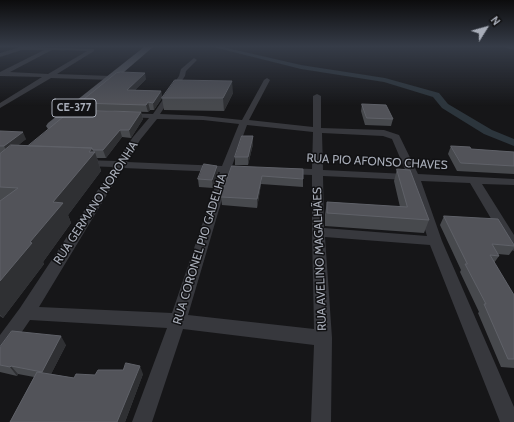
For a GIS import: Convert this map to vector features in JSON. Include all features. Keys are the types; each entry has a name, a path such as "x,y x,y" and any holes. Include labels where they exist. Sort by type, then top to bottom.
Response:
{"main road":[{"name":"CE-377","path":"46,132 124,67"}],"street":[{"path":"1,75 16,67"},
{"path":"0,106 65,67"},
{"name":"RUA GERMANO NORONHA","path":"0,349 26,313 136,139 155,116 182,76 183,70 187,67"},
{"path":"1,75 110,78"},
{"name":"RUA CORONEL PIO GADELHA","path":"142,422 178,321 225,170 244,122 267,80"},
{"name":"RUA AVELINO MAGALHÃES","path":"317,96 318,232 323,338 321,422"},
{"path":"68,113 84,114"},
{"path":"116,115 244,122 317,130 392,134 398,140 414,177 436,241 510,422"},
{"path":"74,162 225,170 256,170"},
{"name":"RUA PIO AFONSO CHAVES","path":"279,171 514,182"},
{"path":"474,180 514,246"},
{"path":"318,232 436,241"},
{"path":"26,313 178,321 323,338"}],"building":[{"path":"116,73 145,73 127,90 161,91 153,103 148,102 146,105 79,103"},
{"path":"175,80 232,81 223,98 162,98"},
{"path":"362,104 386,105 393,119 367,118"},
{"path":"72,110 141,112 129,130 120,130 103,150 93,150 92,148 28,146"},
{"path":"0,131 23,132 4,146 0,146"},
{"path":"242,136 253,136 248,157 235,157"},
{"path":"11,145 92,148 89,152 95,152 53,202 63,203 0,281 0,201 18,188 0,187 0,154"},
{"path":"451,146 514,152 514,166 461,163"},
{"path":"204,164 217,166 212,180 198,179"},
{"path":"232,166 303,169 303,179 262,176 257,199 221,197"},
{"path":"397,169 410,170 429,220 327,213 327,202 407,207"},
{"path":"444,216 498,219 514,245 492,244 499,256 490,255 514,295 514,359 508,359 484,304 486,304 465,264 467,264"},
{"path":"12,331 61,336 42,372 0,365 0,347"},
{"path":"126,363 140,366 117,422 10,422 37,372 74,378 76,374 95,375 98,370 123,370"}],"waterway":[{"path":"300,67 385,80 436,95 445,106 466,119 488,132 514,143"}]}
